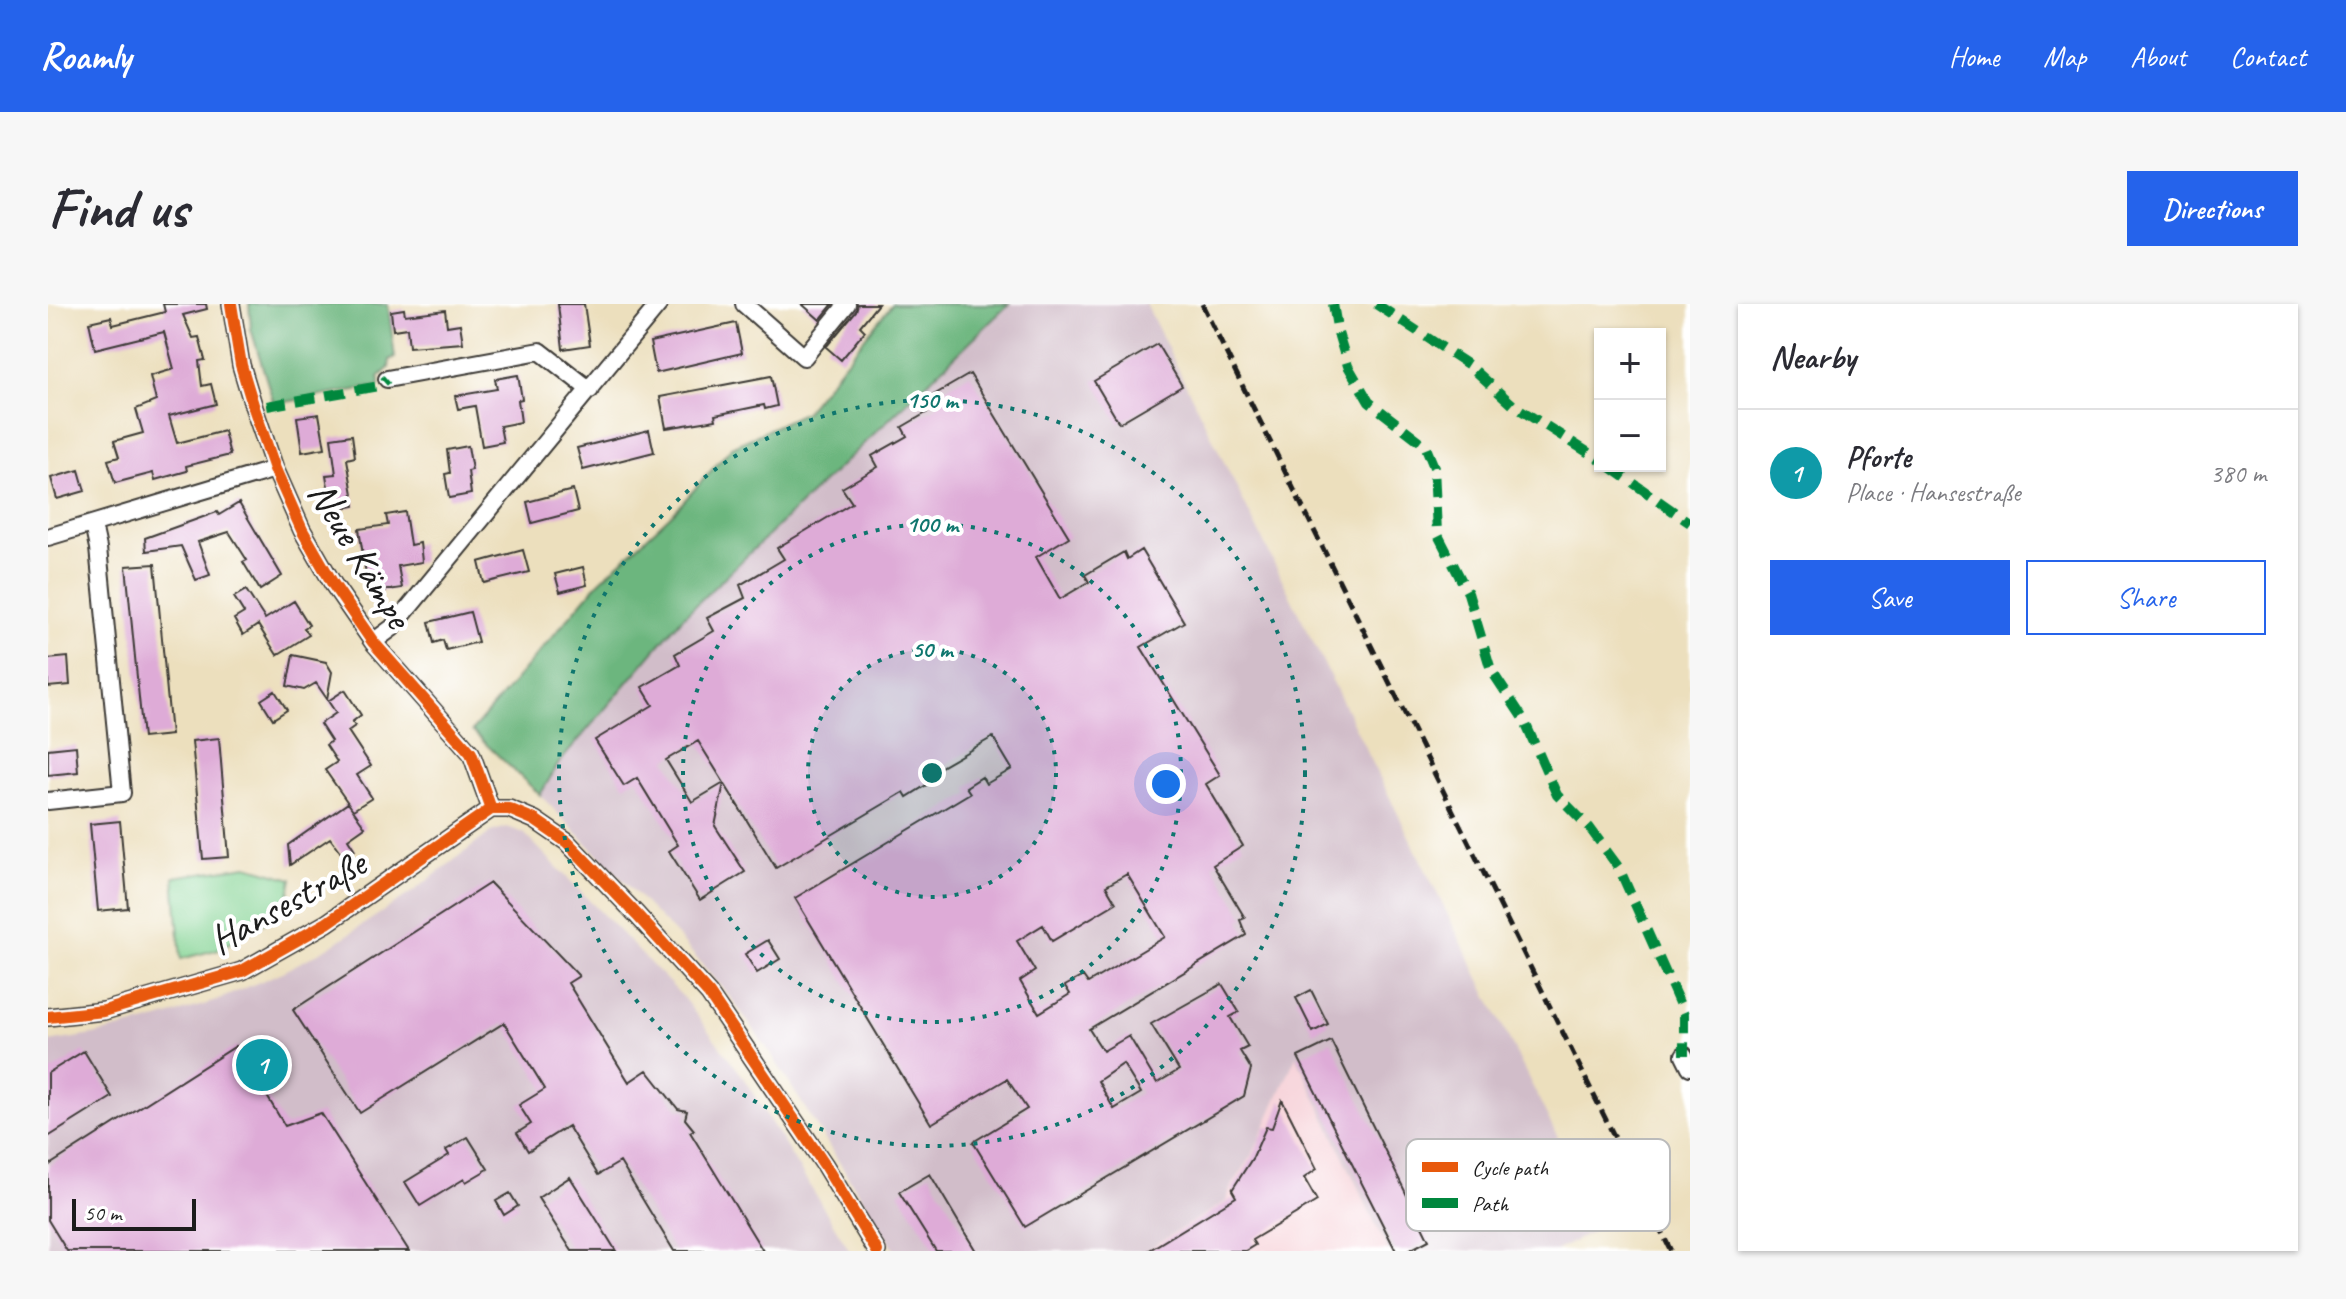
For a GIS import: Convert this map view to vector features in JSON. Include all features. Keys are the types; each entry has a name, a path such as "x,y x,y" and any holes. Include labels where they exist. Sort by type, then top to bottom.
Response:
{"street":[{"name":"Neue Kämpe","path":"231,304 241,365 275,469 302,530 333,584 373,642 471,753 491,809"},
{"path":"373,642 392,628 659,304"},
{"path":"744,304 804,357 847,304"},
{"path":"387,379 540,351 590,390"},
{"path":"48,537 275,469"},
{"path":"48,801 122,793 103,592 93,525"},
{"path":"491,809 509,809 535,820 567,842 709,994 824,1164 877,1251"},
{"name":"Hansestraße","path":"48,1017 104,1011 242,971 339,916 491,809"}],"shaded area":[{"path":"1009,304 1146,304 1559,1139 1406,1139 1406,1231 1594,1231 1555,1251 1388,1251 1296,1056 1252,1156 1230,1189 1227,1201 1145,1251 895,1251 771,1054 731,998 681,940 540,795 559,763 683,617"},
{"path":"507,827 524,833 682,996 741,1074 850,1251 48,1251 48,1042 155,1020 213,1002 280,973 328,948 415,890 491,832"},
{"path":"1296,1055 1388,1251 1145,1251 1227,1201 1230,1189 1252,1156"}],"green space":[{"path":"249,304 388,304 395,358 390,359 389,368 379,377 379,386 274,404 251,329"},
{"path":"892,304 1009,304 683,617 559,763 540,795 472,731 599,582 676,510 732,447 805,412"},
{"path":"247,866 292,879 286,910 219,949 181,959 174,877"}],"building":[{"path":"163,304 206,304 207,309 183,315 193,338 199,337 205,360 199,361 202,386 211,384 216,404 169,416 177,443 224,431 230,455 186,466 187,471 155,480 153,473 115,483 108,460 119,457 114,441 143,433 136,409 156,401 150,376 174,369 164,332 95,349 89,322 111,317 113,325 165,312"},
{"path":"558,304 584,304 590,345 563,349"},
{"path":"802,304 833,304 820,320"},
{"path":"858,304 878,304 860,326 865,331 841,360 826,347 856,311"},
{"path":"404,309 405,315 445,310 447,326 460,324 463,343 409,347 407,328 393,330 391,311"},
{"path":"736,323 742,353 656,373 650,342"},
{"path":"1157,344 1182,386 1119,423 1094,381"},
{"path":"970,374 1069,537 1036,557 1060,599 1089,582 1085,575 1124,552 1127,559 1141,550 1184,622 1141,647 1220,775 1206,784 1243,846 1213,865 1245,918 1240,920 1246,935 1089,1029 1103,1051 1129,1036 1157,1083 1179,1070 1151,1024 1222,984 1239,1012 1230,1017 1248,1047 1240,1051 1251,1069 1244,1096 1025,1227 973,1142 1027,1109 1007,1079 931,1124 795,898 970,793 966,787 982,777 986,784 1012,769 993,737 936,770 939,777 907,797 904,792 776,868 724,783 715,826 745,872 700,900 669,851 678,845 637,778 624,786 595,740 653,705 642,687 680,665 675,654 714,631 707,618 745,598 740,585 784,559 777,548 852,503 842,488 878,467 872,456 907,436 902,427 938,406 932,396","holes":["698,741 724,783 692,802 666,760","1127,874 1165,937 1088,983 1083,976 1065,986 1070,994 1039,1013 1020,981 1035,971 1017,941 1043,925 1052,941 1116,903 1106,886","1123,1064 1141,1093 1114,1109 1098,1081"]},
{"path":"518,375 522,399 518,400 521,422 500,426 503,442 482,446 475,406 458,409 455,396 497,389 495,379"},
{"path":"771,376 777,406 765,409 764,405 715,415 716,420 666,428 660,397"},
{"path":"319,414 325,448 302,452 297,417"},
{"path":"649,430 654,452 583,470 577,448"},
{"path":"352,435 355,457 347,459 355,506 332,510 326,475 336,474 331,438"},
{"path":"468,446 472,470 468,471 471,494 449,498 445,474 450,473 447,450"},
{"path":"79,470 85,491 57,499 51,478"},
{"path":"573,490 578,511 532,523 527,502"},
{"path":"239,503 282,576 260,590 243,562 247,560 229,532 198,542 210,575 196,580 181,546 146,551 145,538 217,512 219,515"},
{"path":"405,512 410,545 420,543 422,562 398,566 402,588 375,592 368,588 359,529 388,525 386,515"},
{"path":"523,550 529,572 484,583 479,562"},
{"path":"155,564 171,735 143,738 126,566"},
{"path":"583,567 587,585 560,592 555,574"},
{"path":"246,590 265,619 294,601 309,625 304,628 309,635 277,655 258,625 243,635 234,619 244,613 234,597"},
{"path":"470,612 478,642 446,650 443,640 434,643 429,622"},
{"path":"293,655 326,662 332,672 327,699 316,683 304,690 287,686"},
{"path":"68,657 70,685 48,687 48,659"},
{"path":"345,690 361,715 352,722 355,726 348,731 371,766 357,775 372,798 353,810 325,770 337,762 326,745 331,741 320,724 336,713 328,701"},
{"path":"275,691 287,710 273,719 261,700"},
{"path":"219,738 229,857 203,859 192,741"},
{"path":"76,746 78,772 48,775 48,749"},
{"path":"348,803 365,827 348,839 355,850 344,857 330,838 290,865 288,845"},
{"path":"120,821 128,908 98,911 90,824"},
{"path":"490,883 579,976 568,983 629,1082 647,1070 678,1109 687,1111 685,1119 694,1130 690,1132 763,1251 674,1251 620,1162 598,1175 568,1126 528,1151 517,1133 531,1124 519,1105 545,1089 504,1023 360,1113 293,1010"},
{"path":"768,940 780,959 757,973 745,954"},
{"path":"1311,990 1328,1024 1313,1032 1296,998"},
{"path":"1331,1041 1406,1193 1406,1231 1425,1231 1429,1240 1408,1251 1396,1251 1298,1057"},
{"path":"236,1046 246,1062 266,1049 278,1068 258,1081 285,1126 321,1113 409,1251 67,1251 48,1220 48,1166"},
{"path":"84,1051 112,1097 48,1137 48,1073"},
{"path":"1282,1100 1317,1169 1304,1178 1317,1201 1252,1240 1255,1245 1245,1251 1148,1251 1236,1197 1232,1190 1253,1157 1266,1127 1272,1128"},
{"path":"468,1137 488,1169 466,1182 464,1179 420,1206 405,1182 449,1155 446,1150"},
{"path":"930,1174 976,1251 936,1251 899,1192"},
{"path":"570,1177 616,1251 572,1251 538,1198"},
{"path":"510,1193 518,1206 504,1215 496,1201"}],"railway":[{"path":"1202,304 1616,1139"},
{"path":"1661,1231 1671,1251"}],"marked path":[{"path":"1333,304 1348,366 1369,402 1425,445 1434,467 1437,533 1468,593 1491,670 1524,720 1557,795 1589,827 1619,868 1684,1014 1684,1055"},
{"path":"1376,304 1469,365 1513,405 1594,456"},
{"path":"267,406 379,386 387,379"},
{"path":"1618,472 1690,523"}],"cycle path":[{"path":"231,304 241,365 254,408 275,469 302,530 333,584 373,642 471,753 491,809"},
{"path":"491,809 509,809 535,820 567,842 709,994 824,1164 877,1251"},
{"path":"48,1017 104,1011 242,971 327,923 491,809"}],"place":[{"name":"Pforte","path":"262,1065"}]}
